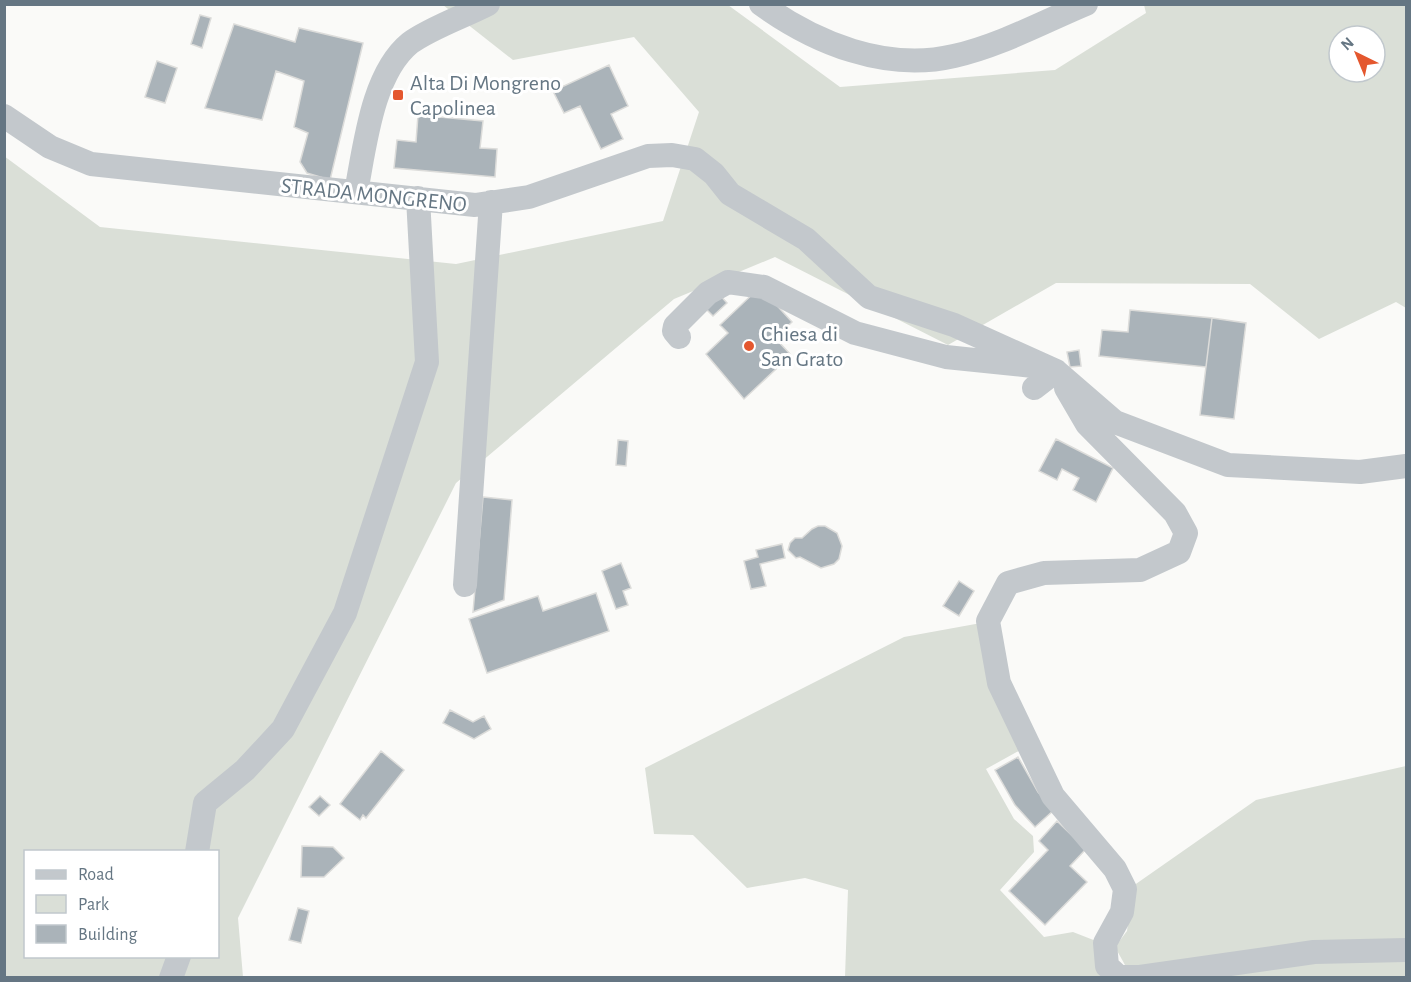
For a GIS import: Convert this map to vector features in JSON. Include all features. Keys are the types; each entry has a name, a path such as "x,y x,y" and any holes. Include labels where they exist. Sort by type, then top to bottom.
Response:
{"street":[{"path":"356,192 370,121 392,61 411,42 488,4"},
{"path":"761,4 801,29 845,49 883,59 920,60 953,57 1086,4"},
{"name":"STRADA MONGRENO","path":"4,116 50,147 91,164 475,205 529,196 648,156 672,154 695,159 714,174 730,194 806,239 869,297 954,325 1052,369 1115,422 1228,465 1360,472 1407,466"},
{"path":"197,850 205,803 245,770 283,729 345,613 427,362 418,198"},
{"path":"465,585 491,202"},
{"path":"679,337 674,331 675,326 708,293 728,282 764,287 855,333 934,354 989,364 1052,369"},
{"path":"1034,388 1052,369"},
{"path":"1052,369 1087,424 1175,513 1186,533 1179,552 1140,570 1044,573 1008,583 988,621 999,683 1053,796 1115,869 1125,889 1122,912 1105,943 1107,966 1119,977 1140,977 1314,952 1407,950"},
{"path":"171,978 179,958"}],"green space":[{"path":"443,5 728,5 840,87 1055,70 1146,13 1144,5 1406,5 1406,308 1396,302 1319,339 1250,284 1056,283 948,345 775,257 674,299 456,483 238,918 243,977 5,977 4,156 100,227 456,264 663,221 699,112 634,37 513,60"},
{"path":"981,623 1024,748 986,769 1014,819 1033,836 1034,852 1000,890 1044,937 1073,932 1096,941 1114,977 845,977 848,890 805,878 747,888 693,835 654,834 645,768 904,637"},
{"path":"1406,766 1406,945 1130,974 1115,947 1127,931 1133,886 1256,800"},
{"path":"1406,956 1406,977 1177,978 1313,957"}],"building":[{"path":"200,15 211,18 202,48 191,44"},
{"path":"234,24 295,42 299,28 363,43 330,180 307,173 300,162 308,133 294,127 304,81 276,71 262,120 205,108"},
{"path":"157,61 177,68 165,103 145,97"},
{"path":"609,65 628,106 611,114 623,139 601,149 580,106 564,113 553,91"},
{"path":"418,115 483,121 480,148 497,149 495,177 394,168 397,140 416,142"},
{"name":"Chiesa di San Grato","path":"760,287 792,322 775,338 791,355 744,399 706,354 728,333 720,325"},
{"path":"717,292 727,303 713,316 703,306"},
{"path":"1130,310 1212,318 1206,367 1099,356 1102,330 1128,332"},
{"path":"1212,318 1246,323 1234,419 1200,415"},
{"path":"1079,350 1081,366 1070,367 1067,352"},
{"path":"1056,439 1113,468 1096,502 1073,490 1079,478 1062,469 1057,480 1039,471"},
{"path":"618,440 628,441 626,466 616,465"},
{"path":"483,497 512,500 504,600 473,612"},
{"path":"818,526 825,526 837,533 842,546 839,559 834,564 821,568 800,557 796,558 788,550 795,538 802,538"},
{"path":"782,544 785,558 760,564 766,586 751,589 744,561 758,557 756,550"},
{"path":"621,563 631,588 623,591 628,605 616,609 602,571"},
{"path":"959,581 974,591 959,616 943,606"},
{"path":"596,593 609,631 487,673 469,619 538,596 543,611"},
{"path":"450,710 473,722 484,716 491,729 474,739 443,723"},
{"path":"381,751 404,770 366,818 363,815 360,820 340,804"},
{"path":"1018,757 1038,792 1054,810 1035,827 1015,805 995,770"},
{"path":"320,796 330,805 319,816 309,807"},
{"path":"1057,821 1086,849 1070,866 1087,882 1045,925 1009,891 1048,850 1039,841"},
{"path":"302,846 333,847 344,858 324,877 301,877"},
{"path":"298,908 309,911 301,943 289,940"}],"place":[{"name":"Alta Di Mongreno Capolinea","path":"398,95"},
{"name":"Chiesa di San Grato","path":"749,346"}]}
